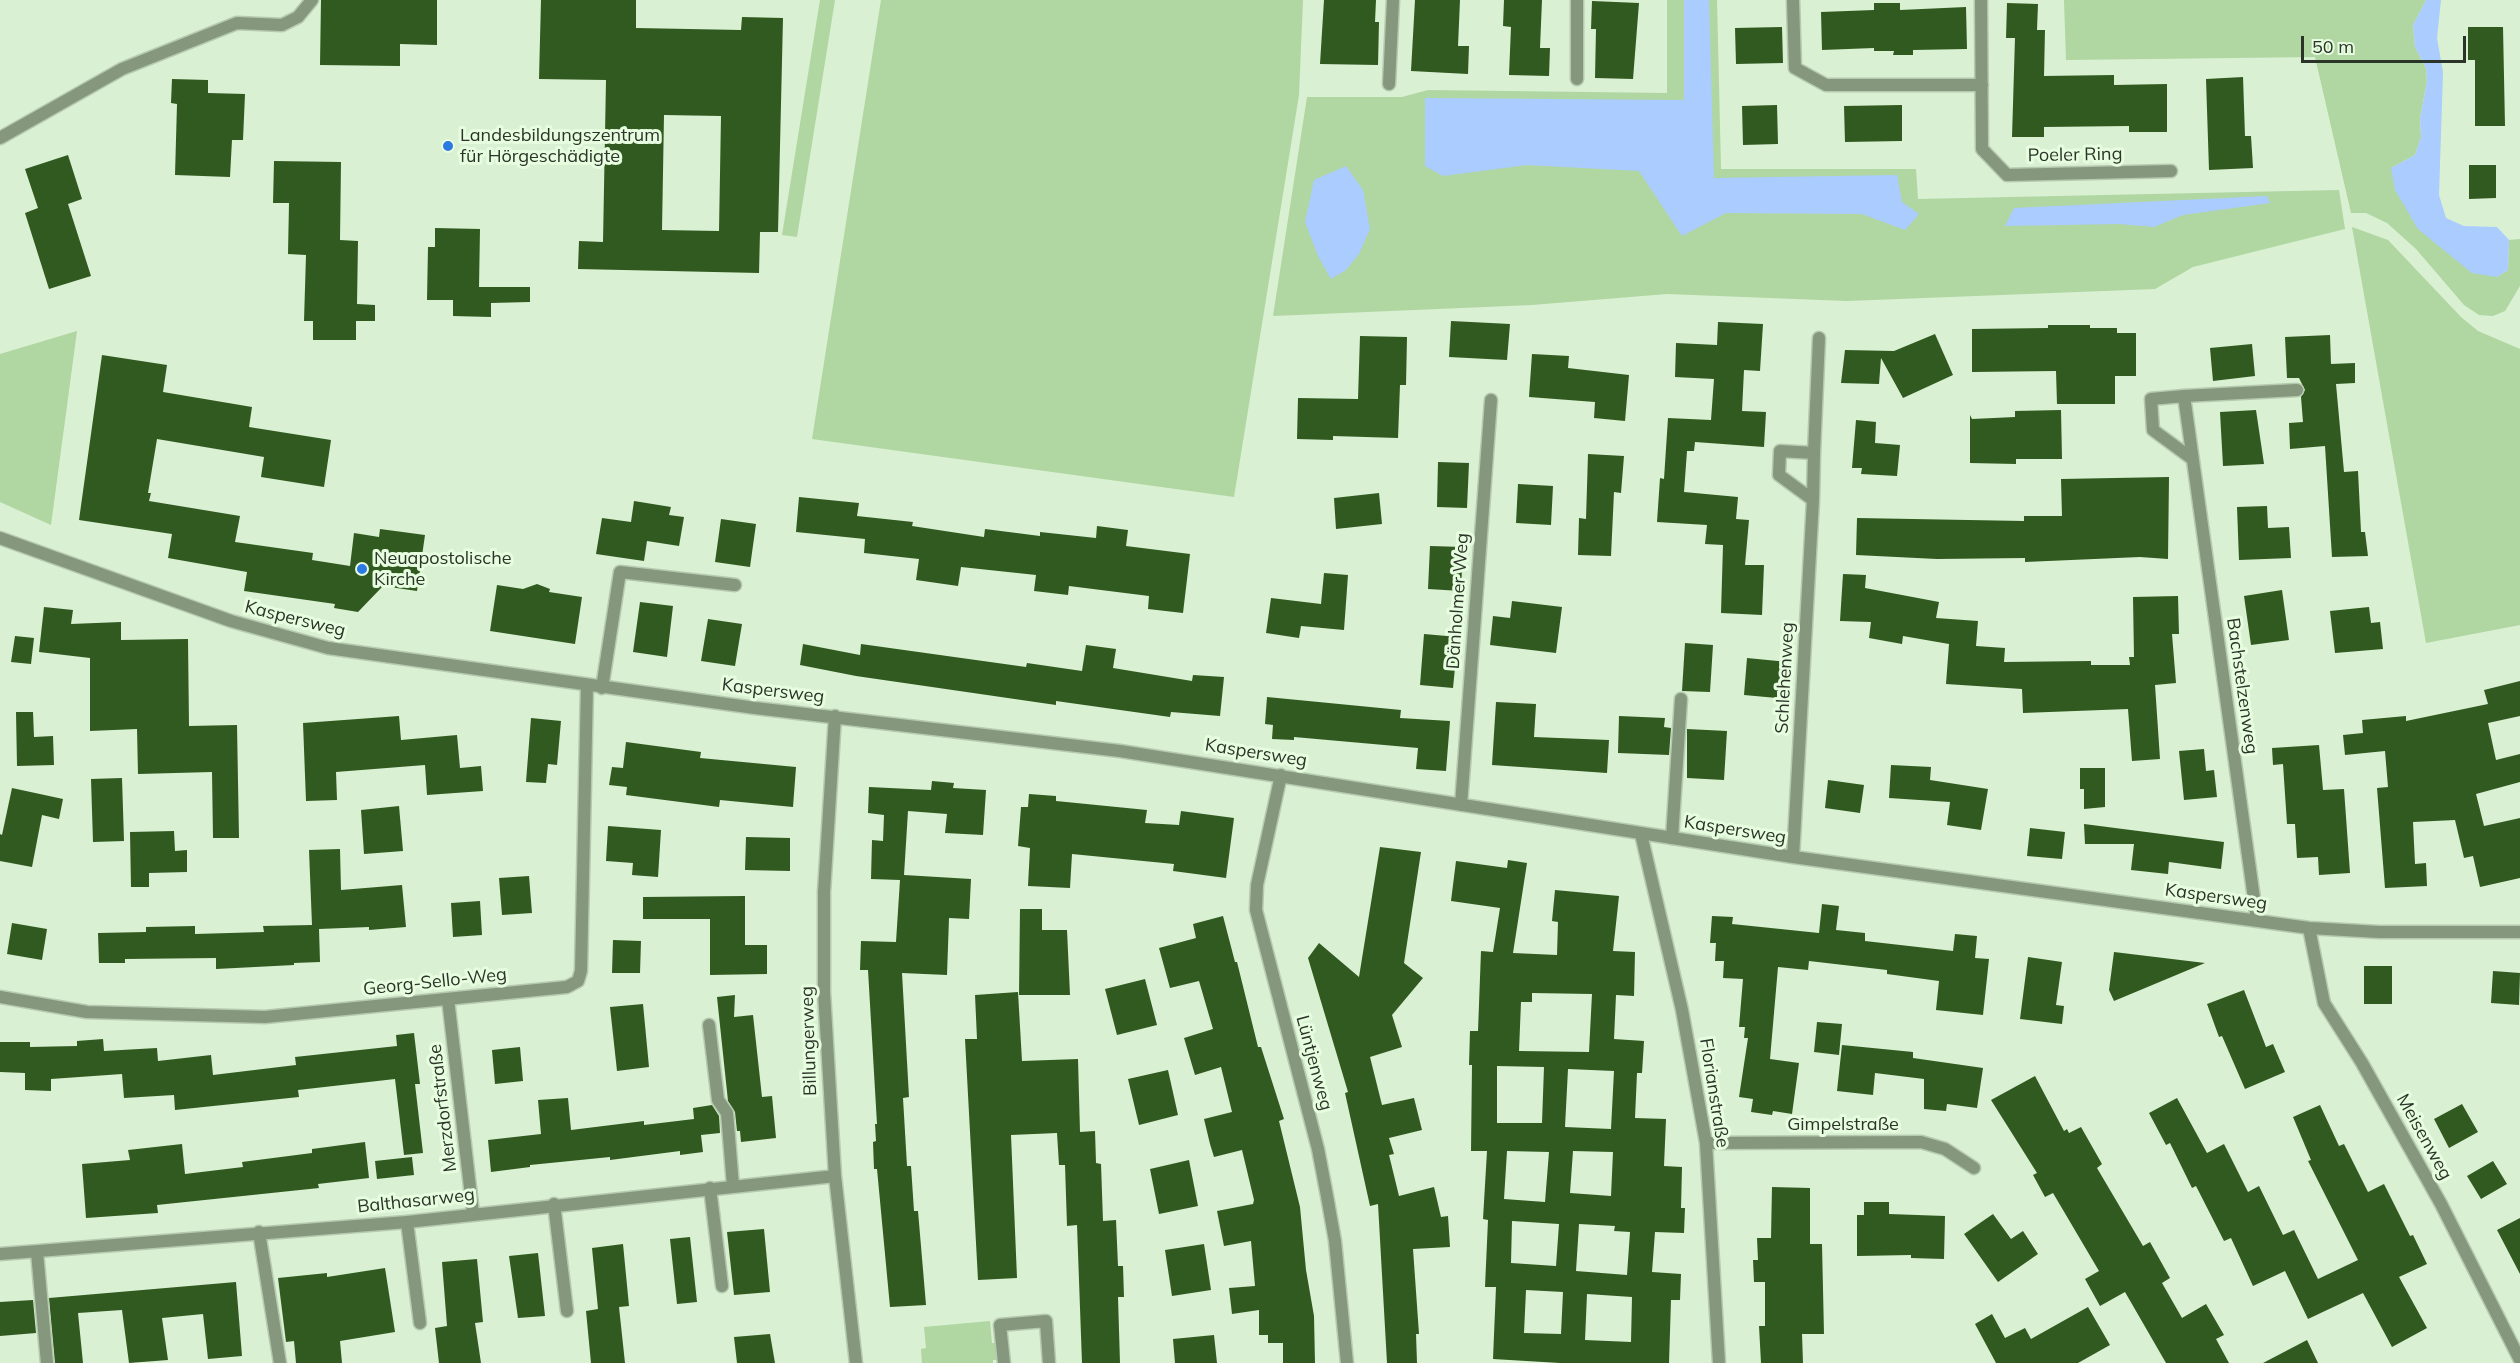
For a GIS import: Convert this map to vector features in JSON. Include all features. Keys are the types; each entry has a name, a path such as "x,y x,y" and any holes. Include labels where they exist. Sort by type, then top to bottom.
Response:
{"street":[{"path":"0,138 123,69 237,23 282,25 298,17 312,0"},
{"path":"1389,84 1393,0"},
{"path":"1577,0 1577,79"},
{"path":"1793,0 1795,68 1826,86 1982,85"},
{"name":"Poeler Ring","path":"1981,0 1982,148 2007,175 2171,171"},
{"name":"Schlehenweg","path":"1793,857 1813,500 1819,338"},
{"path":"2191,458 2153,430 2151,399 2297,390"},
{"name":"Bachstelzenweg","path":"2184,396 2257,920"},
{"name":"Dänholmer Weg","path":"1461,805 1491,400"},
{"path":"1813,500 1779,475 1780,451 1814,453"},
{"name":"Kaspersweg","path":"0,538 231,621 328,648 602,688 1120,751 1793,857 2309,928 2379,932 2520,932"},
{"path":"602,688 620,572 735,585"},
{"name":"Georg-Sello-Weg","path":"0,997 87,1012 241,1017 567,987 578,981 581,962 587,686"},
{"path":"1672,838 1681,699"},
{"name":"Billungerweg","path":"835,716 824,892 824,992 834,1176 856,1363"},
{"name":"Lüntjenweg","path":"1281,775 1257,885 1256,910 1320,1161 1335,1241 1347,1363"},
{"name":"Florianstraße","path":"1641,834 1682,1010 1706,1143 1719,1363"},
{"name":"Meisenweg","path":"2309,928 2324,1003 2362,1063 2441,1204 2520,1360"},
{"name":"Merzdorfstraße","path":"448,999 473,1213"},
{"path":"709,1025 717,1100 727,1113 734,1186"},
{"name":"Gimpelstraße","path":"1706,1143 1921,1142 1945,1149 1974,1168"},
{"name":"Balthasarweg","path":"0,1254 407,1222 554,1204 834,1176"},
{"path":"710,1188 723,1286"},
{"path":"554,1204 567,1311"},
{"path":"407,1222 420,1323"},
{"path":"259,1232 280,1363"},
{"path":"38,1252 47,1363"},
{"path":"1004,1363 1000,1324 1046,1321 1049,1363"}],"green space":[{"path":"820,0 835,0 797,237 782,235"},
{"path":"881,0 1303,0 1299,95 1234,497 812,439"},
{"path":"1667,0 1717,0 1721,169 1916,169 1918,199 2339,190 2345,229 2193,267 2155,289 1847,301 1667,294 1532,305 1273,316 1307,97 1402,97 1428,90 1667,93"},
{"path":"2064,0 2426,0 2413,25 2415,47 2426,68 2427,81 2420,119 2421,137 2415,155 2391,168 2497,277 2508,270 2509,240 2520,239 2520,286 2505,311 2493,316 2479,315 2464,305 2416,249 2387,223 2366,213 2351,213 2315,57 2066,60"},
{"path":"2352,227 2388,240 2461,317 2478,331 2520,349 2520,625 2426,643"},
{"path":"77,331 51,525 0,502 0,354"},
{"path":"990,1321 992,1343 996,1343 998,1360 993,1360 993,1363 922,1363 921,1349 926,1348 924,1327"}],"water":[{"path":"1684,0 1709,0 1714,178 1897,175 1902,202 1919,214 1905,230 1862,214 1726,213 1682,236 1639,171 1527,165 1443,176 1425,166 1425,98 1684,100"},
{"path":"2426,0 2441,0 2437,38 2443,72 2439,195 2446,218 2464,226 2497,227 2509,240 2508,270 2497,277 2472,273 2418,229 2395,190 2391,168 2415,155 2421,137 2420,119 2427,81 2426,68 2415,47 2413,25"},
{"path":"1346,166 1363,190 1370,229 1359,254 1346,270 1331,279 1318,256 1305,222 1314,180"},
{"path":"2267,196 2270,203 2183,215 2154,227 2119,224 2005,226 2014,208"}],"building":[{"path":"321,0 437,0 437,45 400,44 400,66 320,65"},
{"path":"541,0 636,0 636,28 741,30 742,17 783,18 778,232 760,232 759,273 578,269 579,241 603,242 606,80 539,79","holes":["664,115 721,116 719,231 662,230"]},
{"path":"1324,0 1376,0 1375,22 1379,22 1378,65 1320,64"},
{"path":"1415,0 1460,0 1458,46 1469,46 1468,74 1411,71"},
{"path":"1504,0 1542,0 1540,48 1550,48 1549,76 1509,75 1511,27 1503,26"},
{"path":"1592,1 1639,3 1633,79 1595,78 1596,29 1591,29"},
{"path":"1874,3 1900,3 1900,10 1966,7 1967,49 1913,50 1913,55 1893,55 1894,51 1874,51 1874,48 1822,50 1821,12 1874,10"},
{"path":"2007,3 2038,4 2037,30 2045,30 2044,76 2114,75 2114,85 2167,84 2167,132 2129,132 2129,126 2044,127 2044,137 2012,137 2015,38 2006,38"},
{"path":"1782,27 1783,63 1736,64 1735,28"},
{"path":"2468,27 2503,27 2505,126 2475,126 2475,60 2468,60"},
{"path":"2243,77 2245,136 2251,136 2253,168 2209,170 2206,79"},
{"path":"172,79 208,80 208,93 245,94 243,140 232,140 230,177 175,175 177,104 171,103"},
{"path":"1777,105 1778,144 1743,145 1742,106"},
{"path":"1902,105 1902,141 1845,142 1844,106"},
{"path":"68,155 82,199 68,204 91,276 49,289 25,213 38,208 25,169"},
{"path":"274,161 341,162 340,240 358,241 357,304 375,305 375,321 356,321 356,340 313,340 313,321 304,321 306,255 288,254 289,203 273,203"},
{"path":"2469,165 2496,165 2496,198 2469,199"},
{"path":"435,228 480,229 479,287 530,287 530,302 491,303 491,317 453,316 453,300 427,300 428,247 435,247"},
{"path":"1451,321 1510,324 1507,360 1449,357"},
{"path":"1718,322 1763,324 1760,371 1744,370 1742,411 1766,412 1764,447 1695,442 1694,451 1687,451 1684,492 1738,497 1736,519 1749,520 1745,565 1764,565 1762,615 1721,613 1723,545 1705,544 1707,525 1657,522 1660,478 1664,479 1668,418 1711,420 1714,379 1675,377 1676,343 1717,345"},
{"path":"2048,325 2090,325 2090,328 2117,328 2117,333 2136,333 2136,376 2115,376 2115,404 2057,404 2056,371 1972,372 1972,329 2048,328"},
{"path":"1935,334 1953,375 1903,398 1881,358 1879,384 1841,383 1845,350 1894,351"},
{"path":"2330,335 2331,364 2355,363 2355,383 2336,384 2344,472 2358,471 2361,532 2365,532 2368,556 2332,557 2325,446 2290,449 2289,423 2303,422 2301,397 2305,390 2299,378 2287,378 2285,337"},
{"path":"1360,336 1407,337 1406,385 1400,385 1398,438 1333,436 1333,440 1297,439 1298,398 1358,399"},
{"path":"2252,344 2255,376 2213,381 2210,348"},
{"path":"1532,354 1569,356 1568,368 1629,375 1625,421 1594,418 1595,402 1529,397"},
{"path":"102,355 167,365 163,392 252,407 249,427 331,440 324,487 261,477 264,457 157,439 148,493 151,493 149,501 240,516 235,542 313,553 312,560 350,566 354,533 379,537 380,529 425,535 417,591 383,586 358,612 334,608 335,604 244,591 247,572 168,558 172,534 79,520"},
{"path":"2061,410 2062,459 2016,459 2016,464 1970,463 1970,415 1972,419 2015,417 2015,411"},
{"path":"2256,410 2264,464 2223,466 2220,412"},
{"path":"1856,420 1876,422 1875,443 1900,445 1897,476 1861,474 1862,468 1852,468"},
{"path":"1588,454 1624,456 1621,493 1614,492 1611,556 1578,555 1579,518 1586,519"},
{"path":"1438,462 1469,463 1467,508 1437,507"},
{"path":"2169,477 2168,559 2140,557 2025,562 2025,558 1937,559 1856,555 1857,518 2024,521 2024,516 2062,516 2061,479"},
{"path":"1518,484 1553,486 1551,525 1516,523"},
{"path":"1379,493 1382,524 1336,529 1334,498"},
{"path":"799,497 859,503 857,516 913,522 912,526 984,537 985,529 1040,536 1040,532 1096,538 1097,526 1128,530 1126,546 1190,554 1183,613 1148,609 1149,596 1069,586 1068,595 1034,591 1036,575 961,567 958,586 916,580 919,559 864,553 865,539 796,532"},
{"path":"634,501 671,507 669,515 684,517 679,546 647,541 644,561 596,554 602,518 631,522"},
{"path":"2267,506 2268,528 2289,527 2291,558 2239,560 2237,507"},
{"path":"721,519 756,524 750,567 715,562"},
{"path":"1430,546 1463,547 1461,591 1428,589"},
{"path":"1324,573 1348,575 1344,630 1301,626 1299,638 1266,633 1271,598 1321,604"},
{"path":"1843,574 1866,575 1865,588 1939,602 1936,618 1978,621 1976,646 2005,648 2004,662 2091,661 2091,665 2130,665 2129,657 2134,657 2133,597 2178,596 2179,634 2172,634 2176,683 2155,685 2160,759 2132,761 2128,709 2023,713 2022,689 1946,684 1949,644 1903,636 1902,644 1869,638 1871,622 1840,621"},
{"path":"537,584 550,589 549,592 582,597 575,644 490,631 497,585 523,589"},
{"path":"2282,590 2289,640 2251,645 2244,596"},
{"path":"1512,601 1562,607 1556,653 1490,645 1493,616 1510,618"},
{"path":"640,602 673,606 667,657 633,652"},
{"path":"44,607 73,610 71,624 121,622 121,640 188,639 189,726 237,725 239,838 213,838 212,772 138,774 137,729 90,731 90,658 39,652"},
{"path":"2369,607 2371,623 2380,622 2383,649 2335,653 2330,611"},
{"path":"708,619 742,624 735,666 701,661"},
{"path":"1424,634 1458,637 1453,688 1420,685"},
{"path":"15,636 34,638 31,664 11,662"},
{"path":"1685,643 1713,645 1710,692 1682,691"},
{"path":"803,644 860,655 861,644 1026,667 1027,663 1082,671 1086,645 1116,649 1113,668 1192,681 1193,675 1224,677 1220,716 1171,712 1170,717 1056,701 1056,705 856,676 800,665"},
{"path":"1747,658 1788,662 1786,691 1777,691 1777,698 1744,695"},
{"path":"2520,681 2520,716 2488,723 2496,760 2520,754 2520,782 2476,794 2484,826 2520,818 2520,878 2480,887 2473,856 2464,858 2455,820 2413,822 2415,864 2426,863 2427,886 2385,888 2377,788 2388,787 2385,751 2345,755 2343,735 2363,733 2362,720 2406,716 2406,721 2488,704 2484,690"},
{"path":"1267,697 1401,710 1400,718 1450,721 1446,771 1416,769 1418,748 1294,737 1294,740 1272,739 1273,725 1265,724"},
{"path":"1496,702 1536,704 1534,737 1609,740 1607,773 1492,765"},
{"path":"16,712 33,712 34,737 53,736 54,765 17,766"},
{"path":"399,716 401,740 457,735 460,768 481,766 483,791 427,795 425,765 336,772 337,800 306,801 303,723"},
{"path":"1619,716 1665,718 1664,727 1671,728 1669,755 1618,753"},
{"path":"531,718 561,721 557,765 548,764 546,783 526,782"},
{"path":"1687,729 1727,731 1724,780 1687,778"},
{"path":"626,742 701,752 700,758 796,767 793,807 720,800 719,807 626,795 627,787 609,785 612,767 623,768"},
{"path":"2319,745 2323,790 2344,789 2350,873 2319,875 2318,857 2297,858 2295,824 2287,824 2283,764 2273,765 2272,748"},
{"path":"2204,749 2206,771 2214,770 2217,797 2184,800 2179,751"},
{"path":"1891,765 1931,767 1930,780 1988,789 1981,830 1947,825 1950,802 1889,798"},
{"path":"2080,768 2105,768 2105,807 2084,809 2084,789 2080,789"},
{"path":"122,778 124,841 93,842 91,779"},
{"path":"1828,780 1864,785 1860,813 1825,808"},
{"path":"932,781 954,783 953,788 986,790 983,835 945,833 947,814 908,811 904,875 971,879 969,919 949,918 947,975 902,973 909,1097 903,1098 907,1166 911,1166 914,1211 918,1211 926,1305 890,1307 877,1169 874,1169 873,1142 876,1141 875,1124 877,1124 868,970 860,970 861,941 896,942 900,880 871,879 872,840 883,841 884,815 868,813 869,787 931,790"},
{"path":"12,788 63,799 59,819 42,815 32,867 0,861 0,834 2,835"},
{"path":"1029,794 1056,796 1056,801 1147,810 1145,823 1179,825 1181,811 1234,818 1226,878 1173,871 1174,864 1072,854 1070,888 1028,886 1030,848 1018,846 1021,807 1028,807"},
{"path":"399,806 403,851 364,854 361,810"},
{"path":"2084,824 2224,842 2221,869 2169,862 2168,874 2131,870 2134,844 2085,844"},
{"path":"608,826 661,830 658,877 632,875 633,863 606,861"},
{"path":"2030,828 2065,832 2062,859 2027,856"},
{"path":"174,831 175,851 187,850 187,872 149,873 149,887 131,887 130,832"},
{"path":"746,837 790,838 790,871 745,870"},
{"path":"1380,847 1421,852 1404,963 1423,978 1392,1015 1402,1047 1370,1057 1382,1105 1414,1098 1422,1130 1389,1138 1394,1154 1389,1155 1399,1196 1434,1187 1441,1217 1448,1216 1450,1247 1413,1249 1419,1334 1416,1334 1417,1363 1387,1363 1378,1204 1370,1206 1345,1093 1348,1092 1308,958 1319,943 1359,977"},
{"path":"340,849 341,890 402,885 406,927 369,930 369,927 319,929 320,962 216,969 216,958 125,959 125,963 99,963 98,933 146,932 146,927 195,926 195,934 264,932 263,926 312,925 309,850"},
{"path":"1508,860 1527,863 1513,953 1557,955 1558,922 1552,921 1555,890 1619,896 1613,951 1635,952 1634,996 1616,995 1614,1039 1644,1041 1642,1073 1637,1073 1635,1118 1666,1119 1664,1166 1682,1167 1681,1208 1685,1208 1684,1233 1655,1232 1652,1272 1681,1274 1680,1300 1671,1300 1669,1363 1560,1363 1493,1359 1496,1287 1485,1287 1488,1220 1483,1219 1487,1151 1471,1151 1472,1065 1469,1065 1470,1031 1478,1031 1481,951 1493,952 1500,908 1451,901 1456,861 1507,868","holes":["1532,993 1592,994 1589,1052 1519,1051 1521,1002 1532,1002","1497,1066 1544,1067 1542,1123 1497,1123","1568,1069 1614,1071 1611,1129 1565,1127","1507,1151 1549,1152 1545,1202 1504,1199","1573,1151 1613,1152 1611,1196 1570,1193","1512,1221 1559,1224 1556,1266 1511,1263","1579,1224 1615,1226 1614,1231 1630,1232 1627,1275 1576,1271","1526,1290 1563,1292 1561,1334 1524,1333","1587,1294 1632,1297 1631,1342 1585,1340"]},
{"path":"529,876 532,913 502,915 499,878"},
{"path":"745,896 745,945 767,945 767,974 710,975 710,919 643,919 643,897"},
{"path":"480,901 482,935 453,937 451,903"},
{"path":"1822,904 1839,906 1836,930 1865,933 1865,941 1953,951 1955,934 1977,936 1975,958 1989,959 1983,1015 1936,1010 1939,981 1887,974 1887,970 1809,961 1808,970 1778,967 1770,1059 1799,1063 1792,1114 1773,1111 1772,1115 1751,1112 1753,1099 1739,1097 1748,1038 1744,1038 1745,1027 1739,1027 1743,979 1723,978 1724,961 1715,961 1716,943 1710,943 1712,916 1733,917 1732,924 1819,933"},
{"path":"1020,909 1042,909 1042,930 1067,930 1070,995 1019,995"},
{"path":"1223,916 1258,1047 1261,1047 1284,1119 1279,1121 1300,1207 1306,1270 1314,1316 1315,1363 1283,1363 1283,1343 1268,1343 1268,1335 1259,1335 1259,1310 1232,1314 1229,1288 1255,1286 1251,1241 1224,1246 1217,1211 1253,1204 1254,1200 1242,1150 1214,1157 1210,1144 1204,1119 1232,1112 1221,1067 1195,1075 1184,1038 1213,1029 1199,981 1170,988 1159,948 1196,938 1193,924"},
{"path":"12,923 47,929 42,960 7,954"},
{"path":"613,940 641,941 640,973 612,973"},
{"path":"2114,952 2205,963 2114,1001 2109,990"},
{"path":"2028,957 2062,962 2056,1005 2064,1006 2062,1024 2020,1019"},
{"path":"2364,966 2392,966 2392,1004 2364,1004"},
{"path":"2493,971 2520,973 2519,1005 2491,1003"},
{"path":"1145,979 1157,1025 1117,1035 1105,989"},
{"path":"2244,990 2266,1047 2273,1044 2285,1072 2245,1089 2222,1036 2219,1037 2207,1004"},
{"path":"1018,992 1022,1061 1078,1059 1080,1132 1095,1131 1096,1163 1101,1164 1103,1221 1116,1220 1118,1266 1123,1266 1124,1297 1118,1297 1120,1363 1082,1363 1077,1225 1067,1226 1065,1165 1059,1165 1057,1133 1011,1135 1017,1278 978,1280 965,1039 977,1039 975,995"},
{"path":"735,995 734,1017 753,1015 762,1097 772,1096 776,1138 741,1142 735,1112 728,1101 717,997"},
{"path":"643,1004 649,1067 617,1071 610,1007"},
{"path":"1817,1022 1842,1024 1839,1055 1814,1052"},
{"path":"414,1033 420,1084 415,1084 423,1153 404,1155 395,1079 298,1090 299,1097 175,1110 174,1095 124,1098 122,1074 51,1079 51,1091 25,1090 25,1073 0,1072 0,1042 30,1042 30,1047 77,1046 77,1041 103,1039 104,1051 157,1048 158,1061 211,1055 213,1075 296,1065 295,1057 397,1046 396,1035"},
{"path":"1842,1045 1913,1052 1913,1058 1983,1068 1977,1108 1947,1104 1946,1111 1924,1109 1924,1079 1875,1073 1873,1095 1837,1091"},
{"path":"520,1047 523,1081 495,1084 492,1050"},
{"path":"1168,1070 1178,1115 1139,1125 1128,1079"},
{"path":"2035,1076 2064,1131 2067,1129 2069,1133 2081,1127 2102,1164 2097,1168 2143,1246 2150,1242 2170,1278 2162,1283 2182,1318 2206,1304 2224,1335 2216,1339 2229,1363 2166,1363 2125,1292 2100,1306 2085,1279 2099,1271 2053,1193 2045,1197 2033,1175 2037,1173 1991,1100"},
{"path":"568,1098 571,1130 644,1121 644,1125 694,1119 693,1108 712,1105 719,1116 720,1133 701,1135 703,1152 680,1155 680,1151 610,1160 610,1157 530,1165 530,1167 491,1172 488,1140 541,1134 538,1100"},
{"path":"2177,1098 2207,1153 2224,1144 2248,1192 2259,1186 2283,1235 2294,1230 2318,1279 2358,1260 2308,1161 2311,1160 2293,1117 2320,1105 2339,1146 2344,1144 2368,1192 2384,1184 2427,1264 2399,1277 2427,1328 2392,1347 2363,1293 2308,1319 2285,1271 2253,1286 2231,1238 2224,1241 2196,1186 2192,1188 2170,1143 2166,1145 2149,1113"},
{"path":"2462,1104 2478,1132 2449,1148 2434,1119"},
{"path":"365,1142 369,1178 318,1184 319,1188 157,1205 158,1213 86,1218 82,1164 130,1160 128,1150 182,1144 185,1174 243,1167 242,1162 312,1153 312,1149"},
{"path":"412,1157 414,1175 377,1179 375,1161"},
{"path":"1189,1160 1198,1206 1159,1214 1150,1169"},
{"path":"2493,1161 2507,1184 2481,1199 2467,1176"},
{"path":"1772,1187 1810,1188 1810,1244 1822,1244 1824,1334 1802,1334 1803,1363 1761,1363 1759,1326 1765,1326 1765,1282 1754,1282 1753,1260 1758,1260 1757,1238 1771,1238"},
{"path":"1864,1202 1889,1202 1889,1214 1945,1216 1944,1259 1911,1258 1911,1255 1857,1256 1857,1215 1864,1215"},
{"path":"1993,1214 2011,1239 2023,1231 2038,1254 1998,1282 1964,1234"},
{"path":"2520,1218 2520,1274 2497,1230"},
{"path":"764,1229 770,1292 734,1295 727,1232"},
{"path":"690,1237 697,1302 677,1304 670,1239"},
{"path":"623,1244 629,1306 619,1307 625,1363 591,1363 586,1311 598,1309 592,1248"},
{"path":"1204,1244 1211,1290 1172,1296 1165,1250"},
{"path":"538,1253 545,1316 518,1318 509,1256"},
{"path":"477,1259 483,1322 475,1323 481,1363 439,1363 435,1328 447,1326 442,1262"},
{"path":"385,1268 395,1332 340,1341 342,1363 296,1363 294,1341 286,1342 278,1278 327,1273 327,1277"},
{"path":"236,1282 242,1356 208,1359 203,1314 162,1318 168,1360 129,1363 122,1310 78,1313 83,1363 55,1363 49,1298"},
{"path":"33,1300 36,1333 0,1336 0,1302"},
{"path":"2088,1307 2110,1345 2078,1363 1996,1363 1975,1324 1992,1314 2005,1338 2025,1328 2031,1339"},
{"path":"770,1334 775,1363 737,1363 734,1337"},
{"path":"1214,1335 1217,1363 1175,1363 1173,1339"},
{"path":"2307,1340 2318,1363 2263,1363"}],"place":[{"name":"Landesbildungszentrum für Hörgeschädigte","path":"448,146"},
{"name":"Neuapostolische Kirche","path":"362,569"}]}
